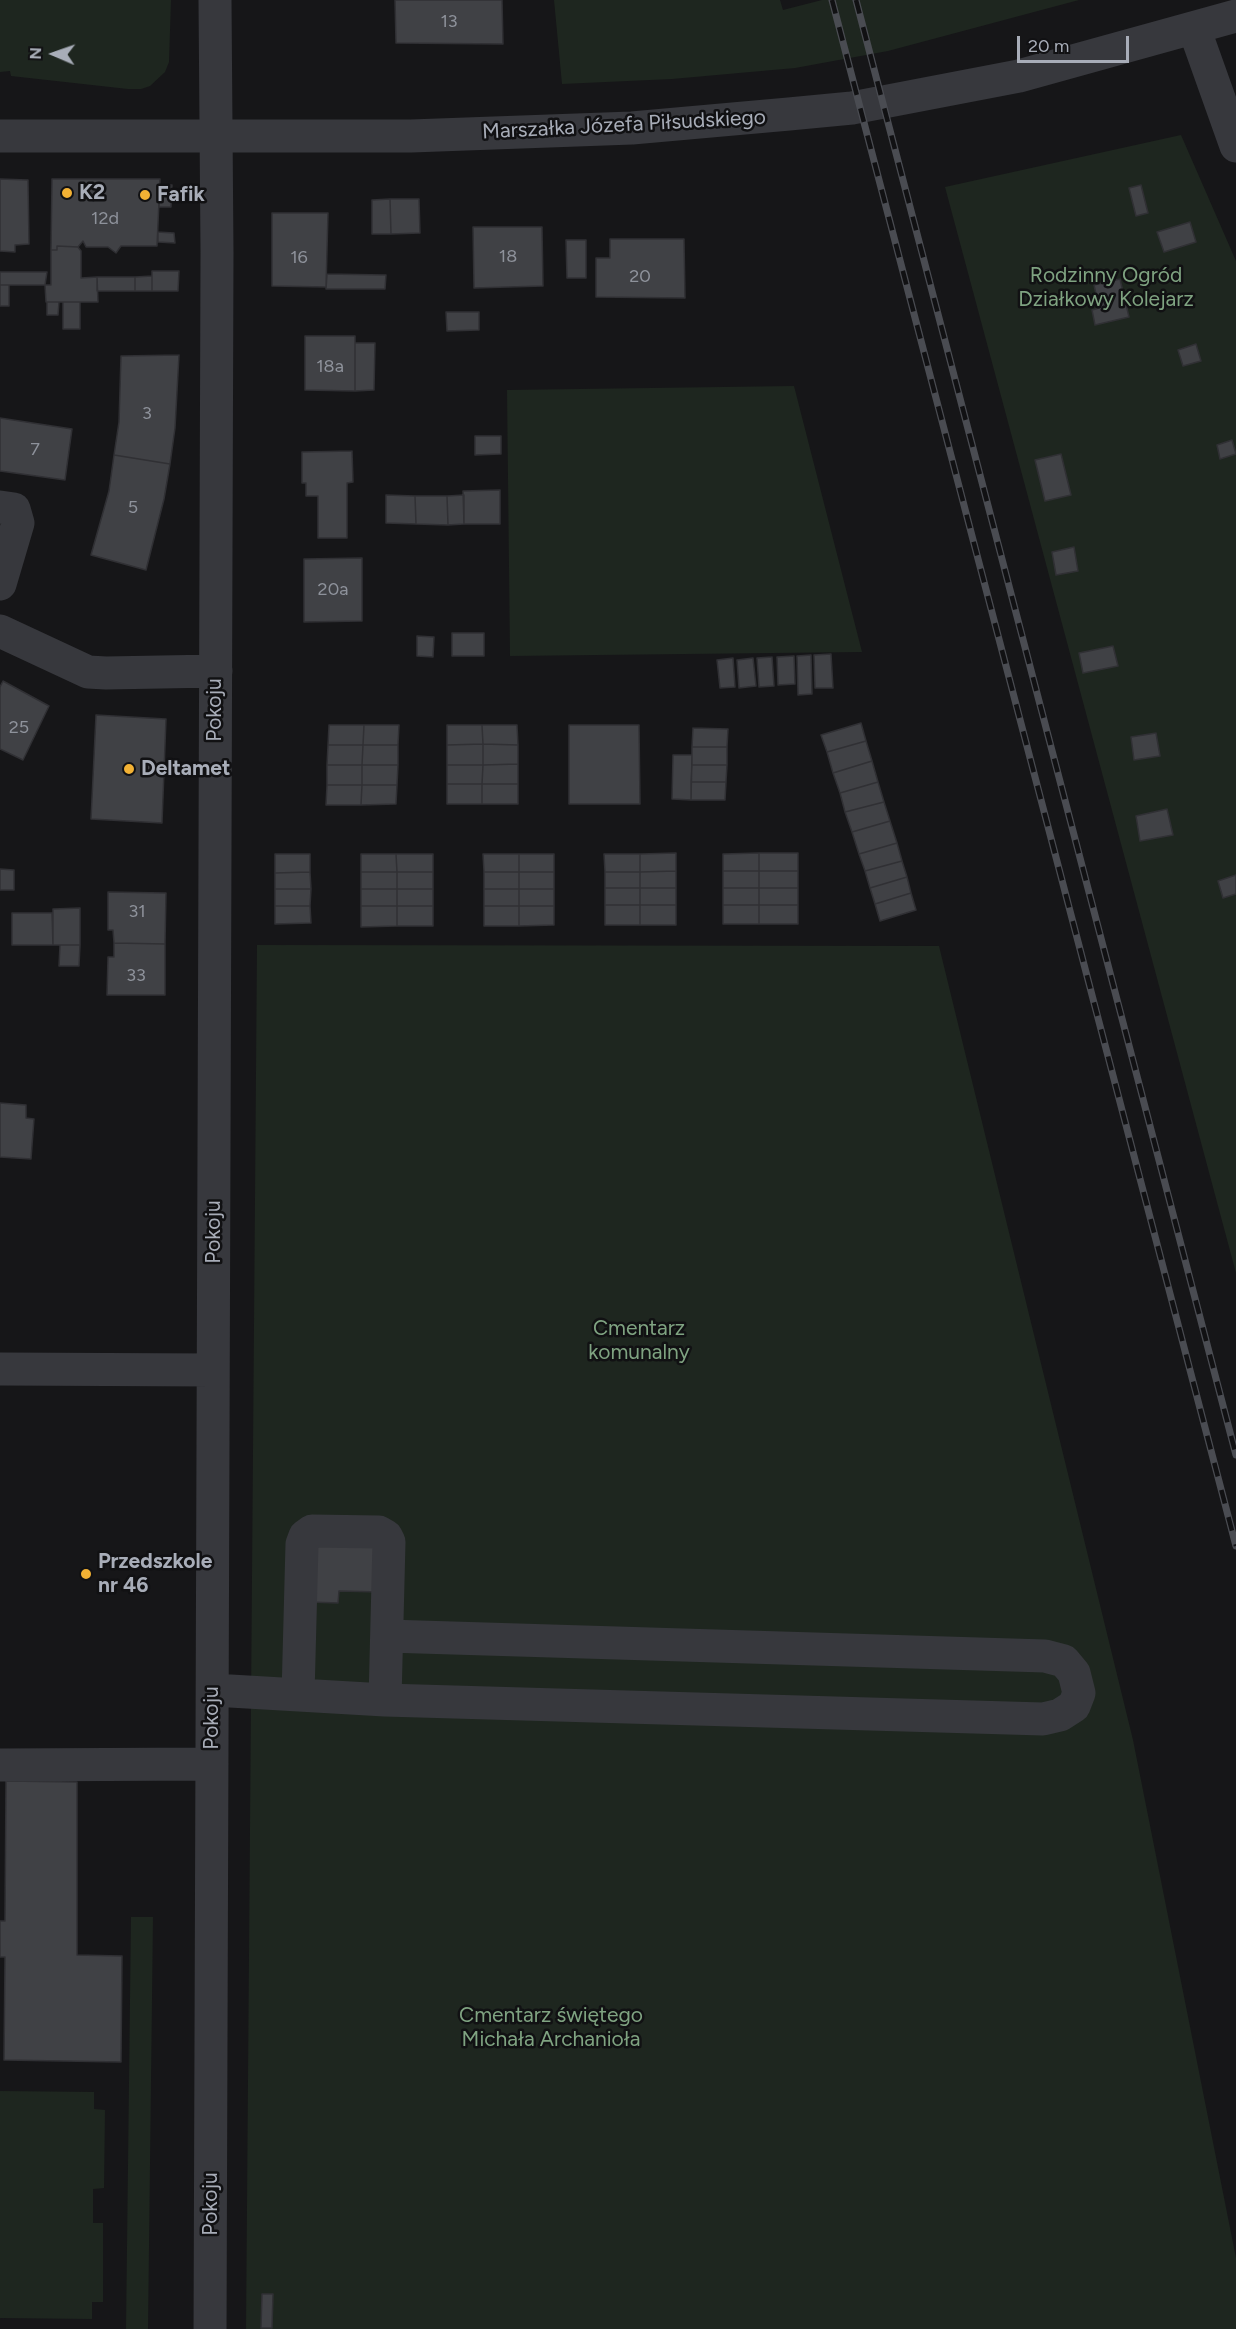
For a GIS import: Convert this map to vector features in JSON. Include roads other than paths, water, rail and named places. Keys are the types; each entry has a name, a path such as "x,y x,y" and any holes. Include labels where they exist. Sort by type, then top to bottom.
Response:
{"street":[{"name":"Pokoju","path":"210,2329 216,671 214,0"},
{"name":"Marszałka Józefa Piłsudskiego","path":"0,136 411,136 632,128 852,108 1019,76 1236,16"},
{"path":"1194,28 1236,146"},
{"path":"0,507 14,509 18,523 0,584"},
{"path":"0,631 88,672 216,671"},
{"path":"0,1369 213,1370"},
{"path":"298,1695 302,1544 305,1536 312,1531 379,1532 386,1536 389,1542 385,1700"},
{"path":"213,1690 385,1700 1043,1719 1060,1715 1074,1706 1079,1693 1074,1673 1064,1661 1045,1656 387,1636"},
{"path":"0,1765 212,1764"}],"railway":[{"path":"832,0 1236,1546"},
{"path":"856,0 1236,1455"}],"place":[{"name":"K2","path":"67,193"},
{"name":"Fafik","path":"145,195"},
{"name":"Deltamet","path":"129,769"},
{"name":"Przedszkole nr 46","path":"86,1574"}],"park label":[{"name":"Rodzinny Ogród Działkowy Kolejarz","path":"1106,288"},
{"name":"Cmentarz komunalny","path":"639,1341"},
{"name":"Cmentarz świętego Michała Archanioła","path":"551,2028"}]}
